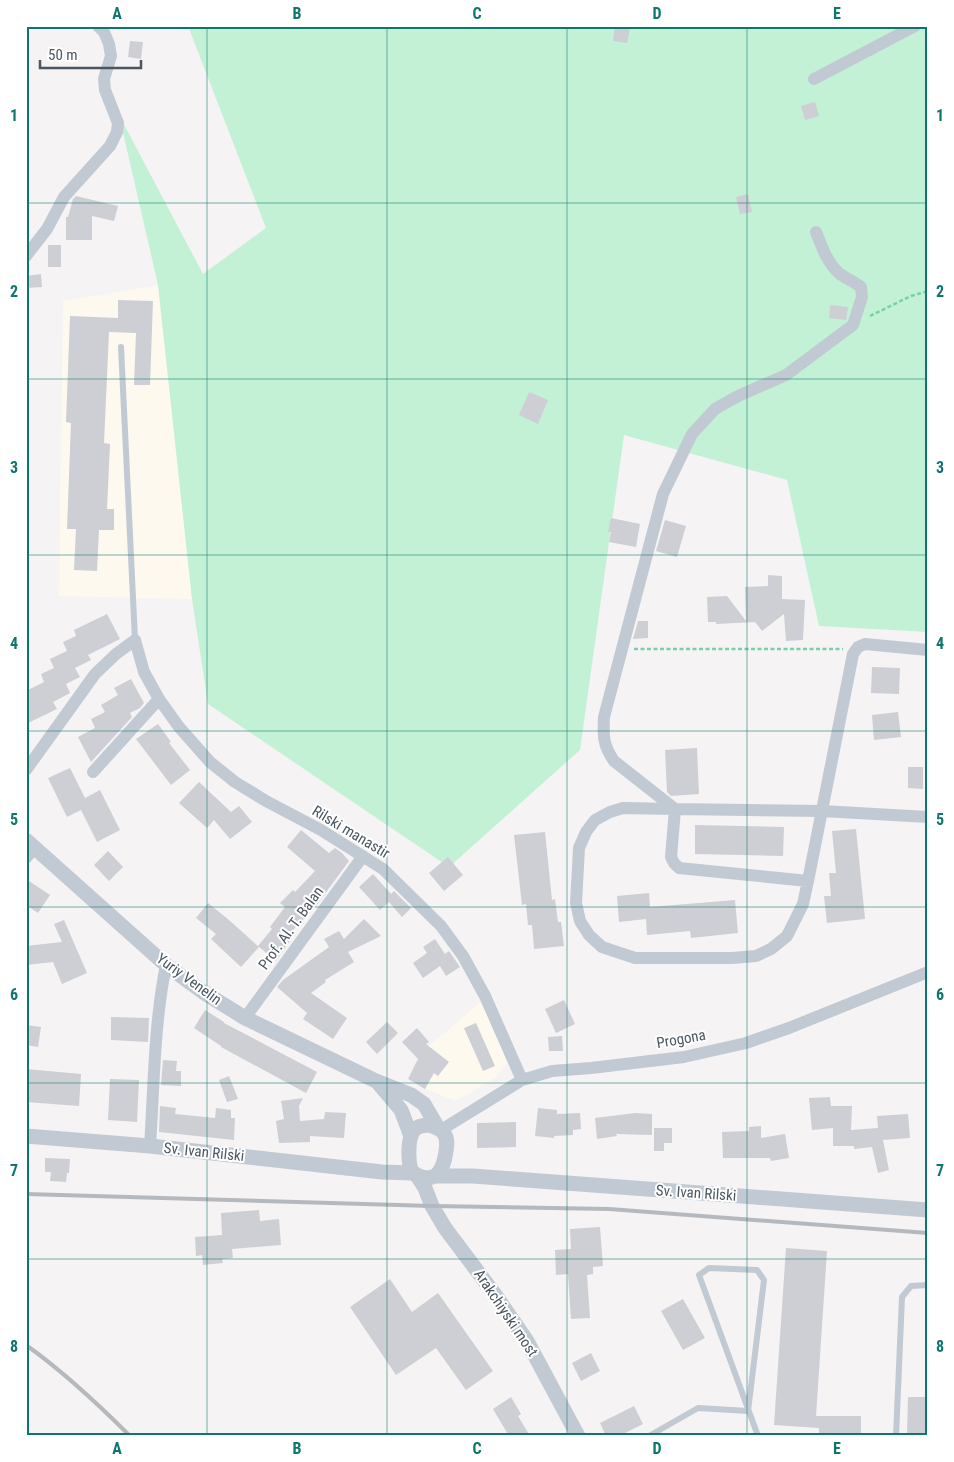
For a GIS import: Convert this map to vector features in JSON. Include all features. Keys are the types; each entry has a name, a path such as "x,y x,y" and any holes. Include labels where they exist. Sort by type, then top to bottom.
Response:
{"street":[{"path":"26,256 48,229 64,197 110,146 117,132 118,123 105,90 104,79 111,56 109,44 104,32 98,26"},
{"path":"814,79 915,26"},
{"path":"675,809 614,762 607,751 603,737 604,717 663,494 692,434 715,409 738,396 786,376 854,325 862,297 861,288 834,268 825,254 816,232"},
{"path":"26,770 95,674 116,654 135,640"},
{"name":"Rilski manastir","path":"135,640 144,672 159,699 179,727 210,762 235,782 321,830 383,869 441,926 463,956 485,996 522,1080"},
{"path":"928,650 865,644 858,647 853,654 822,811 803,904 787,936 756,956 732,958 635,958 602,947 589,935 580,921 576,902 579,848 586,832 595,820 623,808 822,811 928,817"},
{"path":"93,772 159,699"},
{"path":"675,809 671,857 679,868 808,881"},
{"name":"Yuriy Venelin","path":"29,849 166,965 204,992 245,1018 417,1099 430,1112 440,1129"},
{"name":"Prof. Al. T. Balan","path":"245,1018 363,856"},
{"path":"150,1146 156,1030 166,965"},
{"name":"Progona","path":"440,1129 522,1080 552,1071 684,1057 746,1043 789,1028 928,972"},
{"name":"Yuriy Venelin","path":"376,1081 401,1110 411,1136"},
{"path":"429,1125 440,1129 446,1137 447,1144 445,1163 441,1172 433,1176 423,1177 414,1174 408,1163 408,1158 411,1136 414,1130 421,1126 429,1125"},
{"name":"Sv. Ivan Rilski","path":"26,1136 150,1146 414,1174"},
{"path":"382,1172 408,1158"},
{"path":"445,1163 455,1172 464,1176"},
{"name":"Arakchiyski most","path":"414,1174 429,1195"},
{"name":"Sv. Ivan Rilski","path":"433,1176 464,1176 928,1210"},
{"name":"Arakchiyski most","path":"433,1176 429,1184 432,1206 445,1228 527,1341 578,1436"}],"lane":[{"path":"121,348 135,640"},
{"path":"748,1411 764,1280 757,1270 709,1268 699,1275 748,1411 758,1436"},
{"path":"896,1436 902,1297 912,1286 928,1285"},
{"path":"649,1436 698,1408 748,1411"}],"path":[{"path":"854,325 911,296 928,291"},
{"path":"622,649 845,649 853,654"}],"shaded area":[{"path":"158,285 192,599 59,596 63,301"},
{"path":"481,1002 510,1059 495,1078 456,1101 425,1089 408,1079 430,1045"}],"green space":[{"path":"188,26 928,26 928,632 819,626 787,480 624,435 580,750 449,867 208,704 192,599 158,285 119,115 203,274 266,228"}],"building":[{"path":"615,26 630,28 627,43 613,41"},
{"path":"130,41 143,42 141,59 128,57"},
{"path":"815,102 819,116 805,120 801,106"},
{"path":"748,194 752,212 740,214 736,197"},
{"path":"76,196 118,206 114,221 92,216 92,240 66,240 66,217 68,217 73,199"},
{"path":"48,245 61,245 61,267 48,267"},
{"path":"41,274 42,287 26,288 26,276"},
{"path":"118,300 153,301 150,385 134,385 136,333 109,332 104,443 110,444 107,509 114,509 114,530 99,530 97,571 74,570 76,529 67,529 71,423 66,422 70,316 118,318"},
{"path":"830,305 848,307 846,320 829,318"},
{"path":"529,392 548,400 538,424 519,415"},
{"path":"611,518 640,524 636,547 609,542 611,532 608,532"},
{"path":"665,520 686,526 677,557 656,551"},
{"path":"768,575 782,576 782,599 805,600 803,640 786,641 784,614 762,631 755,622 716,624 716,622 708,622 707,597 727,596 746,621 745,587 768,586"},
{"path":"107,614 120,639 88,655 91,660 75,668 80,677 66,684 70,693 53,702 57,709 26,724 26,691 44,682 41,674 54,668 50,659 67,651 63,642 76,636 74,630"},
{"path":"638,621 648,621 648,638 633,639"},
{"path":"872,667 900,668 899,694 871,693"},
{"path":"131,679 144,703 140,708 130,713 132,717 91,762 78,737 95,728 91,719 105,712 101,705 118,695 114,688"},
{"path":"898,712 901,737 874,740 872,715"},
{"path":"158,724 171,742 169,743 190,770 171,785 136,739"},
{"path":"697,748 699,794 671,796 667,792 665,750"},
{"path":"908,767 923,767 923,789 908,788"},
{"path":"70,768 85,798 100,790 120,830 97,842 81,810 67,817 48,778"},
{"path":"199,782 231,812 239,806 252,822 230,839 214,820 207,828 179,803"},
{"path":"695,825 784,827 783,856 695,854"},
{"path":"856,829 865,919 827,923 824,896 831,896 829,873 836,873 832,831"},
{"path":"301,830 329,853 335,848 349,861 316,906 293,930 296,932 276,961 258,946 272,929 270,927 285,907 280,903 293,890 295,892 315,871 287,847"},
{"path":"545,832 552,900 555,899 558,922 561,922 564,946 534,949 532,925 528,925 526,904 522,905 514,835"},
{"path":"108,851 123,867 109,881 94,865"},
{"path":"448,857 463,875 444,891 429,873"},
{"path":"373,874 391,894 394,891 411,908 402,917 389,902 380,910 359,887"},
{"path":"26,879 50,895 38,913 26,905"},
{"path":"649,893 650,907 735,900 738,933 691,938 690,931 647,935 646,919 619,922 617,896"},
{"path":"208,903 259,947 241,967 211,939 216,934 196,918"},
{"path":"364,919 381,936 348,952 354,962 325,980 326,982 311,993 347,1018 333,1039 303,1019 307,1013 277,987 283,980 329,947 324,939 339,931 344,939"},
{"path":"64,920 87,973 62,984 53,962 26,965 26,946 62,942 54,924"},
{"path":"435,939 445,954 449,951 460,967 446,976 440,966 423,978 413,963 427,953 423,947"},
{"path":"564,1000 575,1024 556,1033 545,1009"},
{"path":"205,1010 224,1023 317,1072 306,1093 221,1047 194,1028"},
{"path":"111,1017 149,1018 148,1042 111,1040"},
{"path":"387,1022 398,1033 377,1054 366,1042"},
{"path":"476,1023 495,1066 483,1071 464,1028"},
{"path":"26,1025 41,1027 38,1047 26,1045"},
{"path":"417,1028 429,1042 426,1044 449,1062 438,1076 434,1073 425,1089 408,1079 418,1059 402,1042"},
{"path":"562,1036 563,1051 549,1051 548,1037"},
{"path":"163,1060 177,1061 176,1071 181,1071 181,1086 161,1085"},
{"path":"26,1069 81,1074 79,1106 26,1102"},
{"path":"229,1076 238,1099 227,1102 219,1080"},
{"path":"110,1079 139,1080 137,1122 108,1120"},
{"path":"830,1097 831,1106 852,1106 851,1130 878,1128 877,1116 908,1114 910,1138 883,1140 889,1170 878,1173 872,1147 854,1149 854,1146 833,1146 833,1128 812,1130 809,1098"},
{"path":"303,1098 299,1106 300,1121 324,1119 325,1112 346,1113 344,1138 310,1136 310,1142 279,1143 276,1121 284,1119 281,1101"},
{"path":"160,1106 176,1108 175,1114 215,1118 216,1108 231,1110 231,1118 235,1118 234,1140 159,1132"},
{"path":"538,1108 557,1110 557,1114 580,1113 581,1129 573,1130 573,1135 554,1136 554,1138 535,1136"},
{"path":"635,1113 652,1114 652,1135 616,1134 617,1136 597,1139 595,1118"},
{"path":"516,1122 516,1147 477,1148 477,1123"},
{"path":"761,1126 761,1138 785,1134 789,1158 771,1161 770,1158 723,1158 722,1132 749,1131 749,1127"},
{"path":"654,1128 672,1128 672,1143 664,1143 664,1151 654,1151"},
{"path":"45,1158 70,1159 66,1182 50,1181 51,1172 45,1172"},
{"path":"259,1210 260,1221 279,1219 281,1245 232,1249 233,1258 222,1259 223,1263 203,1265 202,1255 196,1256 195,1237 222,1235 221,1213"},
{"path":"600,1227 603,1266 593,1267 593,1274 587,1275 590,1318 571,1319 568,1274 556,1275 555,1250 571,1249 570,1229"},
{"path":"786,1248 827,1251 816,1416 861,1416 861,1436 819,1436 819,1428 774,1425"},
{"path":"390,1279 412,1312 438,1293 493,1371 466,1390 436,1348 396,1375 350,1307"},
{"path":"683,1299 705,1338 683,1350 661,1311"},
{"path":"591,1353 600,1371 581,1381 572,1363"},
{"path":"511,1397 521,1414 518,1416 530,1436 509,1436 493,1409"},
{"path":"908,1397 928,1397 928,1434 907,1434"},
{"path":"634,1406 643,1424 619,1436 606,1436 600,1423"}],"railway":[{"path":"26,1194 432,1206 609,1209 928,1233"},
{"path":"26,1345 80,1388 130,1436"}]}
